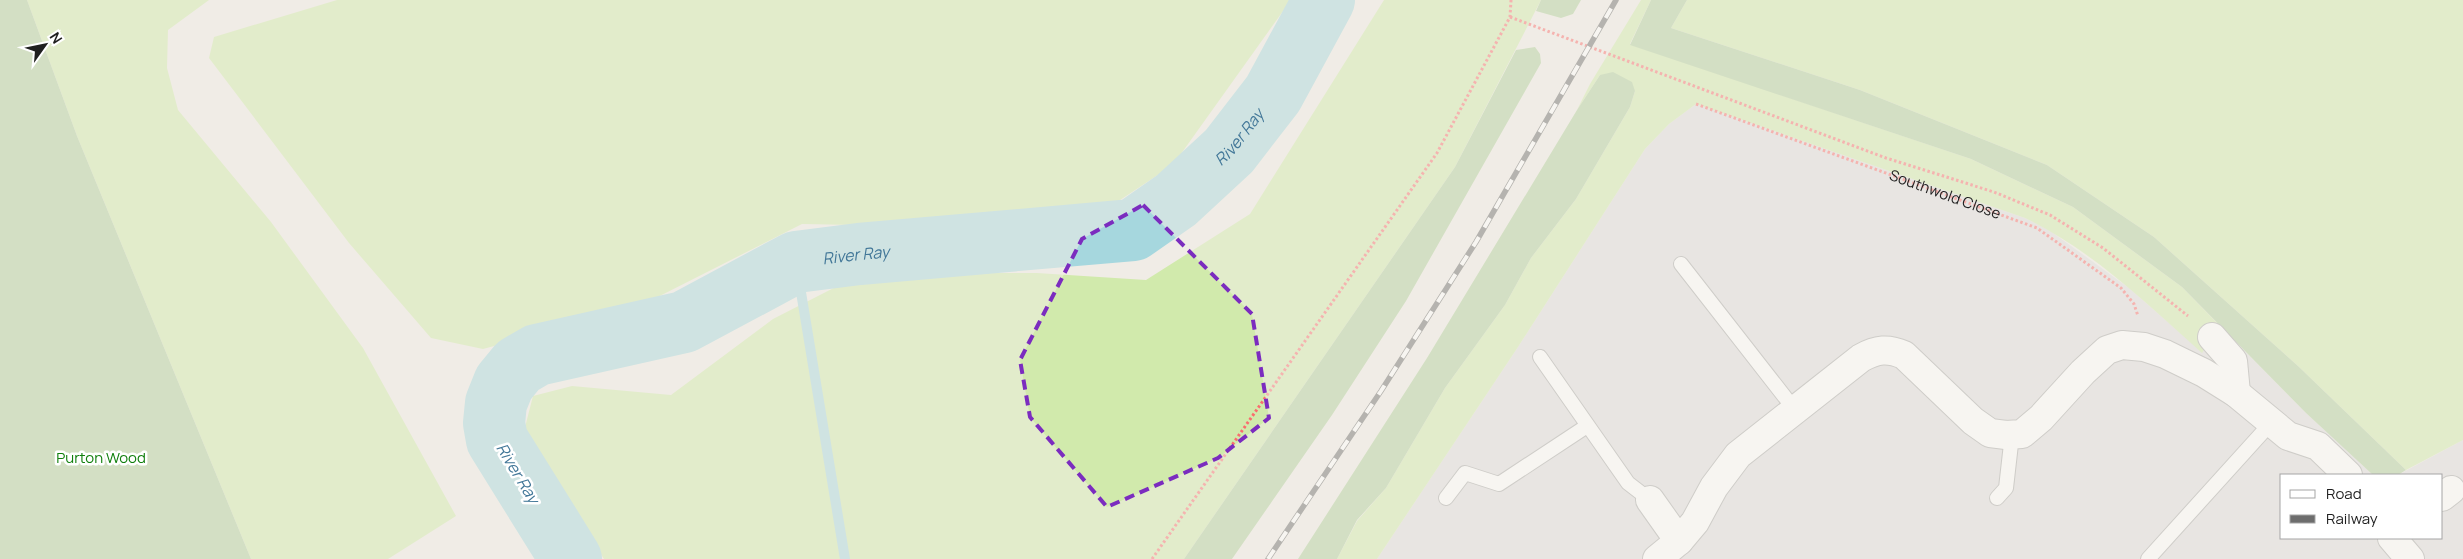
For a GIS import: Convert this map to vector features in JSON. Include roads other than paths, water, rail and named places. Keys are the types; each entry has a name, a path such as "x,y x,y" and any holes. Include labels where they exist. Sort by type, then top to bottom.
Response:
{"street":[{"path":"2212,337 2233,361 2236,393"},
{"path":"1657,559 1678,541 1695,522 1718,481 1738,455 1861,358 1879,350 1891,350 1904,355 1973,420 1990,432 2012,435 2022,434 2042,418 2083,372 2107,350 2122,346 2144,347 2165,354 2204,373 2236,393 2288,436 2318,446 2347,474"},
{"path":"1650,500 1678,541"},
{"path":"2393,539 2410,559"}],"lane":[{"path":"1681,264 1795,410"},
{"path":"1540,357 1628,483 1650,500"},
{"path":"2148,559 2271,423"},
{"path":"1446,498 1465,473 1499,484 1588,426"},
{"path":"1997,498 2006,488 2012,435"}],"waterway":[{"name":"River Ray","path":"571,559 497,440 494,423 496,403 504,383 518,366 537,355 684,322 796,262 859,254 1133,230 1176,200 1229,151 1273,94 1324,0"},
{"path":"796,262 845,559"}],"railway":[{"path":"1268,559 1381,391 1476,242 1616,0"}],"park label":[{"name":"Purton Wood","path":"101,458"}]}
